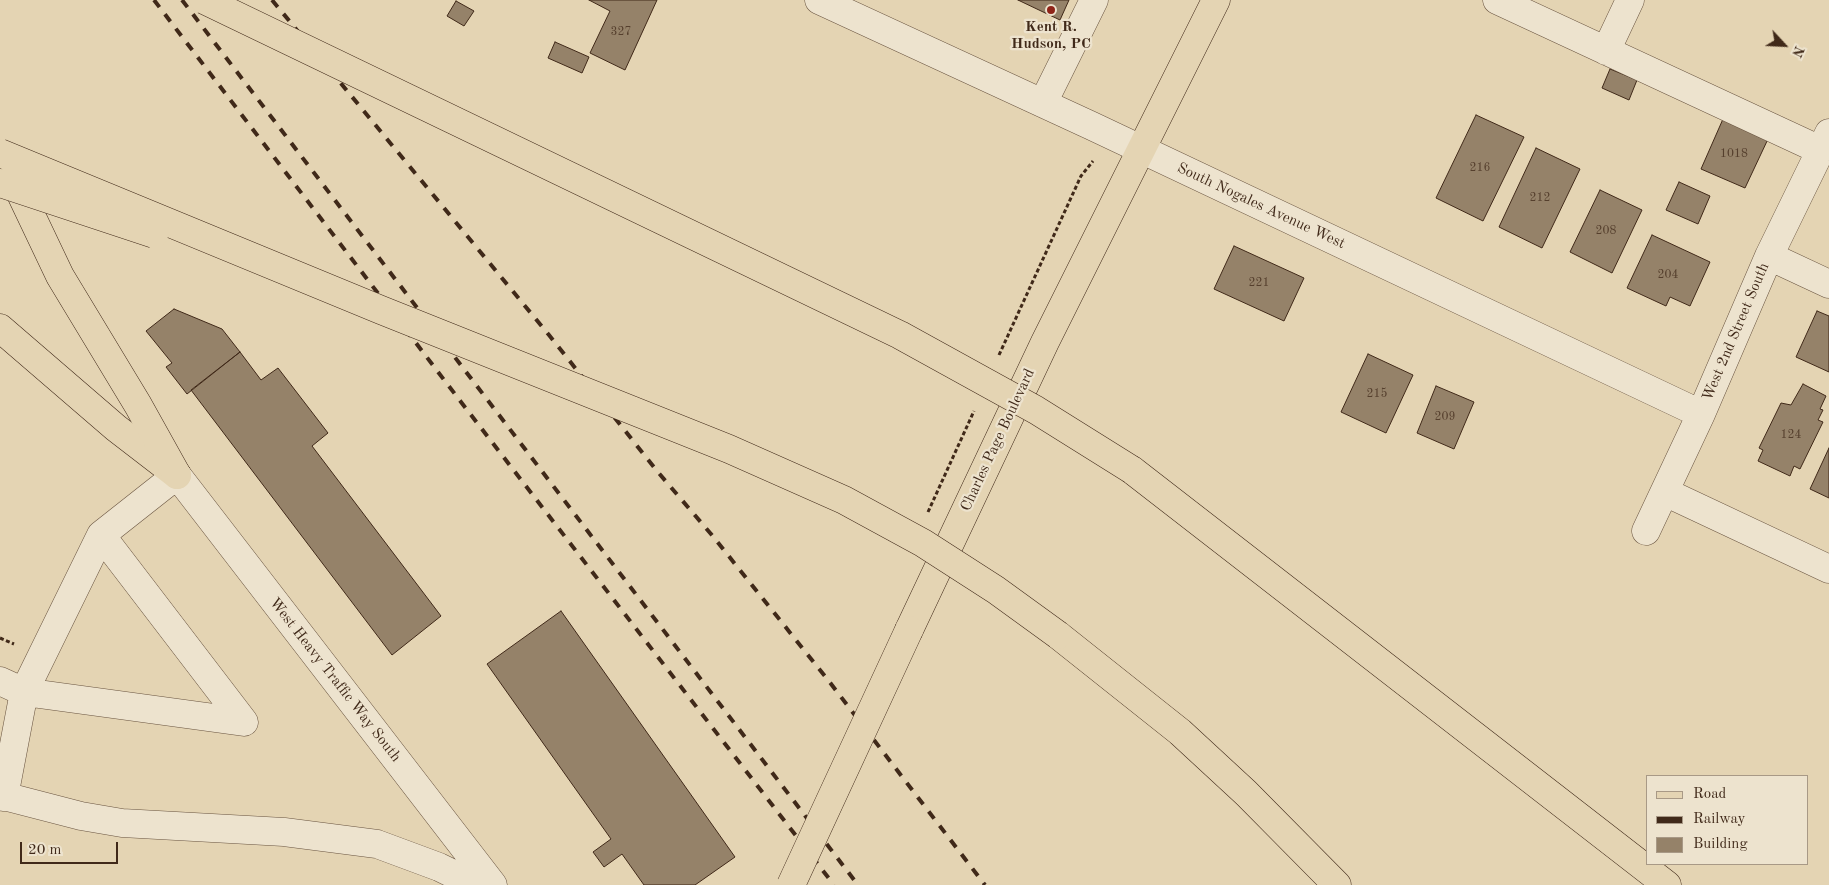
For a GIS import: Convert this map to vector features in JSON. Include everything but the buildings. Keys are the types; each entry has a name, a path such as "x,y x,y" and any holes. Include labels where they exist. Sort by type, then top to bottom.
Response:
{"main road":[{"path":"204,0 900,335 1036,410 1132,470 1667,885"},
{"name":"Charles Page Boulevard","path":"791,885 1045,342 1143,150 1216,0"},
{"path":"0,151 381,310 729,449 844,500 923,542 996,590 1058,635 1180,732 1246,793 1337,885"},
{"path":"0,151 60,276 177,475"},
{"path":"0,183 381,310"},
{"path":"0,328 116,428 177,475"}],"street":[{"name":"South Nogales Avenue West","path":"819,0 1043,103 1701,414"},
{"path":"1043,103 1094,0"},
{"path":"1497,0 1606,51 1825,142"},
{"path":"1606,51 1630,0"},
{"name":"West 2nd Street South","path":"1646,532 1701,414 1769,256 1825,142"},
{"path":"1769,256 1829,284"},
{"path":"177,475 101,535 24,692 2,796 81,816 122,823 284,832 377,844 439,867 476,885"},
{"name":"West Heavy Traffic Way South","path":"177,475 493,885"},
{"path":"1665,492 1829,569"},
{"path":"0,681 24,692 244,722 101,535"}],"railway":[{"path":"154,0 834,885"},
{"path":"182,0 858,885"},
{"path":"272,0 549,335 657,471 711,534 828,680 985,885"}],"place":[{"name":"Kent R. Hudson, PC","path":"1051,10"}]}
